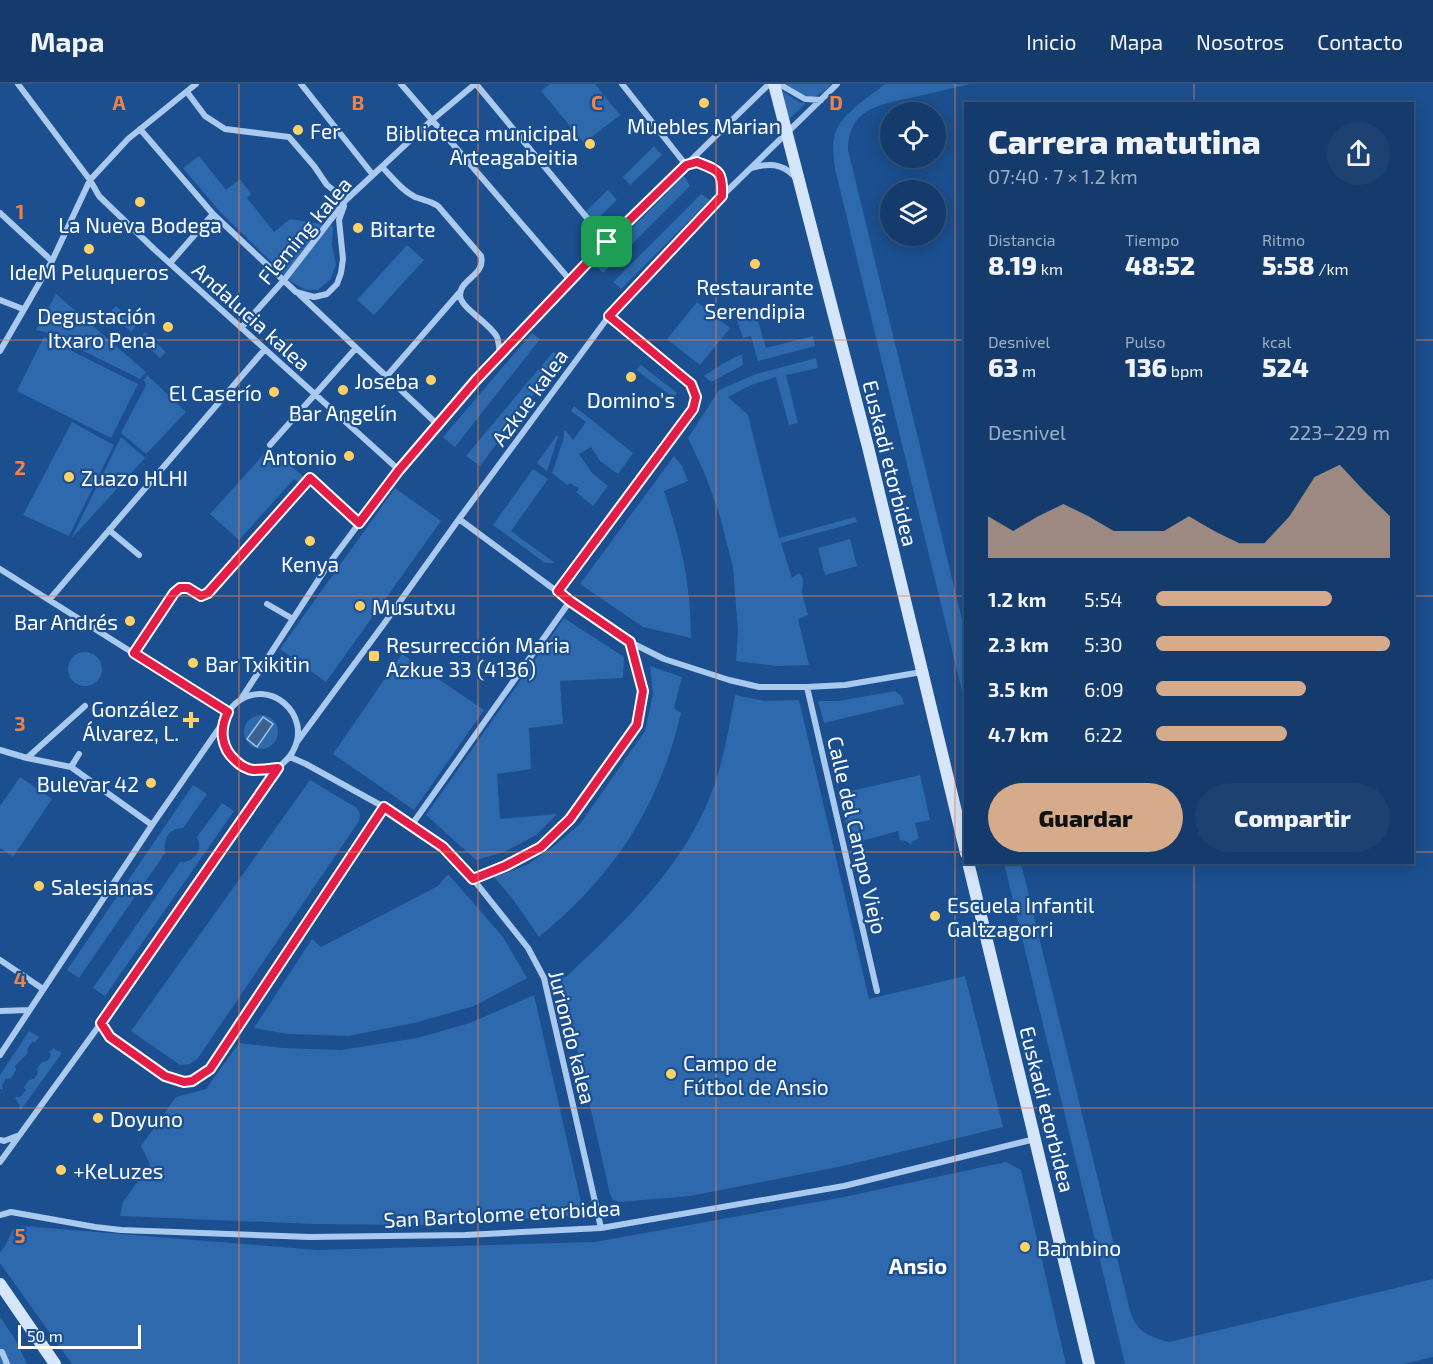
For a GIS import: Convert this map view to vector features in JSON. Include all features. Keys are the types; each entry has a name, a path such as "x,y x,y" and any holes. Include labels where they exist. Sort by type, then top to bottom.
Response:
{"street":[{"name":"Andalucia kalea","path":"18,84 90,180 99,196 399,470"},
{"path":"0,351 52,261 90,180 128,139 196,84"},
{"path":"301,84 373,175"},
{"path":"401,84 570,280"},
{"path":"475,84 607,242"},
{"name":"Fleming kalea","path":"241,328 284,280 346,200 432,120 475,84"},
{"path":"622,84 686,165 697,162 716,170 723,181 722,196"},
{"name":"Azkue kalea","path":"241,699 328,566 399,470 500,355 570,280 769,84"},
{"name":"Euskadi etorbidea","path":"774,84 859,413 964,845"},
{"path":"779,84 805,99 820,100"},
{"name":"Azkue kalea","path":"297,742 609,316 722,196 837,84"},
{"path":"187,92 205,116 225,129 289,137 315,166 327,185 346,200 339,220 343,259 337,284 327,294 314,297 297,292"},
{"path":"140,129 213,214 356,348 373,359 386,377 438,425"},
{"path":"751,168 765,164 776,165 785,168 798,180"},
{"path":"382,167 406,192 438,206 481,256 482,262 459,293 386,377"},
{"path":"0,213 52,261"},
{"path":"170,263 213,214"},
{"path":"459,293 465,305 493,330 498,339 500,355"},
{"path":"0,300 23,309"},
{"path":"558,591 693,409 696,397 691,384 609,316"},
{"path":"270,445 356,348"},
{"path":"49,600 265,349"},
{"path":"134,653 174,593 180,588 188,588 201,596 208,593 310,478 359,523"},
{"path":"459,519 630,642 664,659 759,687 845,685 923,672"},
{"path":"109,530 139,555"},
{"path":"0,569 228,712"},
{"path":"411,826 570,601"},
{"path":"267,604 293,619"},
{"path":"473,879 505,866 541,847 570,819 637,725 643,691 630,642"},
{"name":"Calle del Campo Viejo","path":"807,687 877,991"},
{"path":"0,1055 228,712 241,699 252,694 266,694 278,699 295,717 298,729 297,742 290,757 278,768 101,1023 0,1162"},
{"path":"27,758 85,706"},
{"path":"224,721 222,733 224,746 230,756 240,765 251,770 278,768"},
{"path":"0,750 71,767 152,825"},
{"path":"71,767 79,754"},
{"name":"Juriondo kalea","path":"290,757 384,807 443,847 473,879 528,948 544,978 601,1228"},
{"path":"101,1023 110,1037 165,1076 184,1082 192,1081 210,1069 384,807"},
{"name":"Euskadi etorbidea","path":"968,864 1089,1364"},
{"path":"0,960 43,989"},
{"path":"0,1011 29,1010"},
{"path":"0,1140 4,1141 18,1136"},
{"name":"San Bartolome etorbidea","path":"0,1215 11,1212 121,1230 310,1237 465,1235 601,1228 844,1185 1035,1139"},
{"path":"0,1284 55,1364"},
{"path":"0,1352 7,1364"}],"shaded area":[{"path":"550,84 595,84 620,115 584,143 541,91"},
{"path":"786,84 832,84 819,94 809,97"},
{"path":"885,84 970,84 892,102 880,102 880,106 864,114 853,126 848,150 964,628 964,699 835,169 834,140 836,131 844,118"},
{"path":"781,90 799,102 806,103 789,119"},
{"path":"654,146 662,155 630,185 623,177"},
{"path":"199,156 226,190 240,179 251,194 247,198 274,232 290,219 333,226 332,245 336,265 330,280 318,290 306,290 292,282 222,214 183,168"},
{"path":"684,176 690,186 603,273 595,265"},
{"path":"608,190 617,200 590,226 581,216"},
{"path":"701,194 710,200 621,289 613,282"},
{"path":"407,245 424,260 374,315 357,300"},
{"path":"56,294 146,372 140,379 45,332 36,330"},
{"path":"697,302 730,328 700,365 667,339"},
{"path":"116,306 137,325 131,332 110,312"},
{"path":"756,314 766,348 813,336 815,346 758,361 751,336 743,338 737,320"},
{"path":"145,332 166,352 160,358 139,339"},
{"path":"532,333 540,339 455,447 443,437"},
{"path":"44,337 138,384 111,438 17,391"},
{"path":"553,352 562,357 480,466 466,456"},
{"path":"742,354 743,365 711,382 704,376 722,364"},
{"path":"816,358 818,368 786,375 798,423 789,425 776,377 751,385 728,397 748,415 779,538 855,517 857,522 781,543 792,578 799,573 803,578 802,594 808,615 798,619 809,665 777,666 736,661 738,631 733,567 719,513 688,438 719,390 756,374"},
{"path":"641,365 677,393 674,398 636,370"},
{"path":"147,375 186,412 146,454 121,433 146,385 144,380"},
{"path":"574,406 633,453 618,474 600,461 591,447 579,454 592,473 608,486 593,506 576,492 578,487 571,483 567,485 552,473 564,431 573,440 586,422 571,411"},
{"path":"72,422 114,445 69,536 23,515"},
{"path":"557,435 558,437 547,471 537,463"},
{"path":"121,437 145,458 71,539"},
{"path":"265,453 274,461 279,455 305,478 300,484 294,479 239,540 210,514"},
{"path":"674,456 682,466 688,481 664,491 684,563 691,618 691,638 643,627 580,584"},
{"path":"533,469 548,479 511,531 555,563 545,563 493,525"},
{"path":"395,488 441,521 326,682 280,649"},
{"path":"850,539 857,566 825,575 818,548"},
{"path":"564,618 624,657 623,678 560,681 563,724 529,728 531,769 497,774 500,819 557,814 536,835 504,852 476,860 426,815"},
{"path":"85,652 97,657 102,669 97,681 85,686 73,681 68,669 73,657"},
{"path":"402,654 484,710 414,810 333,754"},
{"path":"650,666 682,677 674,708 681,713 660,780 630,837 611,864 590,889 539,937 512,898 494,877 527,865 580,824 645,731 653,694"},
{"path":"895,691 902,697 904,704 824,723 818,701 839,701"},
{"path":"735,695 764,701 799,700 869,999 965,976 1003,1127 843,1166 690,1196 620,1202 613,1200 610,1194 561,978 567,976 587,957 645,898 694,831 716,779 724,752"},
{"path":"261,715 273,720 278,732 273,744 261,749 249,744 244,732 249,720"},
{"path":"263,717 273,724 257,747 247,739"},
{"path":"920,775 930,820 915,823 919,839 912,841 911,845 900,840 898,831 851,844 838,794"},
{"path":"20,777 52,799 13,857 0,848 0,806"},
{"path":"310,780 357,808 360,814 359,821 198,1058 190,1064 180,1065 131,1031"},
{"path":"193,785 207,794 183,828 178,828 168,835 165,853 79,978 67,970"},
{"path":"222,803 234,811 105,996 93,988 180,862 190,860 196,855 199,847 197,837"},
{"path":"1004,864 1021,864 1129,1307 1138,1327 1148,1335 1169,1342 1433,1279 1433,1357 1403,1364 1125,1364"},
{"path":"448,874 503,937 527,978 474,1006 414,1023 348,1036 288,1034 254,1028 312,939 321,947 438,886"},
{"path":"534,995 584,1215 424,1225 313,1224 120,1216 123,1202 150,1164 141,1146 176,1097 206,1089 239,1043 284,1048 341,1050 417,1038 470,1023"},
{"path":"29,1031 39,1037 32,1042 27,1049 28,1053 15,1066 16,1070 11,1078 6,1079 2,1085 3,1090 0,1089 0,1075"},
{"path":"53,1048 62,1053 20,1111 15,1098 20,1097 26,1090 24,1087 29,1080 34,1079 38,1073 37,1069 42,1062 47,1061 51,1055 49,1052"},
{"path":"1006,1162 1021,1170 1066,1364 72,1364 0,1263 0,1252 13,1229 22,1226 317,1250 595,1242 844,1197"},
{"path":"0,1317 15,1339 27,1364 0,1364"}],"place":[{"name":"Muebles Marian","path":"704,103"},
{"name":"Fer","path":"298,130"},
{"name":"Biblioteca municipal Arteagabeitia","path":"590,144"},
{"name":"La Nueva Bodega","path":"140,202"},
{"name":"Bitarte","path":"358,228"},
{"name":"IdeM Peluqueros","path":"89,249"},
{"name":"Restaurante Serendipia","path":"755,264"},
{"name":"Degustación Itxaro Pena","path":"168,327"},
{"name":"Domino's","path":"631,377"},
{"name":"Joseba","path":"431,380"},
{"name":"Bar Angelín","path":"343,390"},
{"name":"El Caserío","path":"274,392"},
{"name":"Antonio","path":"349,456"},
{"name":"Zuazo HLHI","path":"69,477"},
{"name":"Kenya","path":"310,541"},
{"name":"Musutxu","path":"360,606"},
{"name":"Bar Andrés","path":"130,621"},
{"name":"Resurrección Maria Azkue 33 (4136)","path":"374,656"},
{"name":"Bar Txikitin","path":"193,663"},
{"name":"González Álvarez, L.","path":"191,720"},
{"name":"Bulevar 42","path":"151,783"},
{"name":"Salesianas","path":"39,886"},
{"name":"Escuela Infantil Galtzagorri","path":"935,916"},
{"name":"Campo de Fútbol de Ansio","path":"671,1074"},
{"name":"Doyuno","path":"98,1118"},
{"name":"+KeLuzes","path":"61,1170"},
{"name":"Bambino","path":"1025,1247"}],"district":[{"name":"Ansio","path":"918,1265"}],"route":[{"path":"697,162 716,170 723,181 722,196 609,316 691,384 696,397 693,409 558,591 630,642 643,691 637,725 570,819 541,847 505,866 473,879 443,847 384,807 210,1069 192,1081 184,1082 165,1076 110,1037 101,1023 278,768 251,770 240,765 230,756 224,746 222,733 228,712 134,653 174,593 180,588 188,588 201,596 208,593 310,478 359,523 399,470 476,380 607,242 686,165 697,162"}]}
